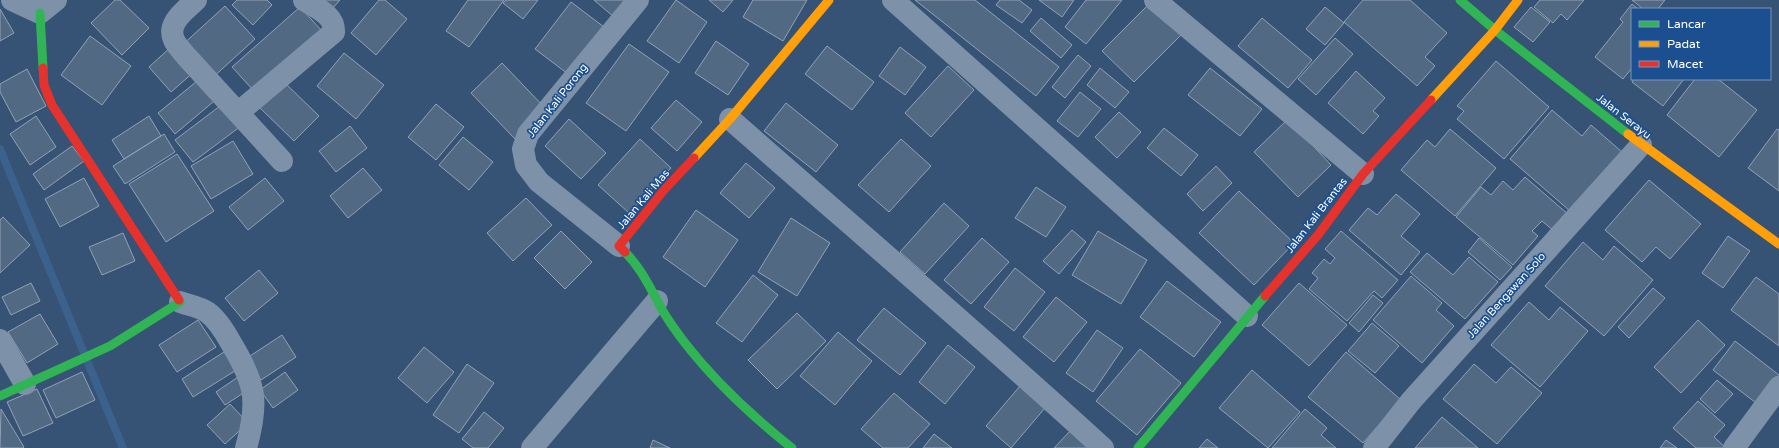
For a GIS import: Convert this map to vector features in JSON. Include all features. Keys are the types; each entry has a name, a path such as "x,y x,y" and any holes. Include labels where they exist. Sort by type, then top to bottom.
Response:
{"street":[{"path":"12,0 48,7 44,84 52,105 180,302 206,311 222,328 244,364 251,386 254,404 253,423 246,448"},
{"path":"196,0 174,22 172,32 174,40 186,56 239,112 282,161"},
{"path":"239,112 334,32 334,26 325,14 304,0"},
{"name":"Jalan Kali Porong","path":"619,246 539,182 526,165 523,149 528,134 638,0"},
{"name":"Jalan Kali Mas","path":"792,448 769,430 716,380 685,343 657,301 649,282 635,262 619,246 664,190 730,118 829,0"},
{"path":"893,0 1247,316"},
{"path":"1155,0 1363,174"},
{"name":"Jalan Serayu","path":"1460,0 1495,30 1641,145 1779,244"},
{"name":"Jalan Kali Brantas","path":"1138,448 1247,316 1318,235 1363,174 1495,30 1518,0"},
{"path":"730,118 902,270 1008,361 1103,448"},
{"name":"Jalan Bengawan Solo","path":"1374,448 1411,401 1641,145"},
{"path":"532,448 657,301"},
{"path":"0,396 110,346 180,302"},
{"path":"0,340 25,384"},
{"path":"1734,448 1779,387"}],"building":[{"path":"115,0 120,0 149,28 122,55 91,23"},
{"path":"237,0 267,0 272,5 253,25 232,5"},
{"path":"322,0 340,0 332,9"},
{"path":"379,0 385,0 407,19 376,55 351,33"},
{"path":"468,0 504,0 469,47 446,31"},
{"path":"506,0 538,0 523,19 503,3"},
{"path":"594,0 630,0 615,18"},
{"path":"676,0 707,22 679,63 647,41"},
{"path":"709,0 733,0 723,12"},
{"path":"753,0 807,0 783,41 743,17"},
{"path":"915,0 975,0 1059,67 1036,96"},
{"path":"1000,0 1019,0 1032,10 1022,23 996,5"},
{"path":"1039,0 1074,0 1062,17"},
{"path":"1086,0 1122,0 1086,44 1065,27"},
{"path":"1363,0 1410,0 1447,33 1425,57 1435,66 1417,86 1344,22"},
{"path":"1540,0 1584,0 1567,20 1561,14 1553,23 1534,7"},
{"path":"1632,0 1665,0 1659,8 1642,8"},
{"path":"571,2 608,30 572,77 535,49"},
{"path":"1149,4 1181,35 1134,82 1102,51"},
{"path":"1632,4 1637,8 1631,8 1631,69 1623,79 1595,57 1623,22 1620,19"},
{"path":"225,6 255,39 210,80 180,47"},
{"path":"300,7 322,31 254,91 232,67"},
{"path":"1325,7 1344,23 1325,45 1306,29"},
{"path":"1531,7 1550,22 1533,42 1514,27"},
{"path":"0,9 14,33 0,41"},
{"path":"1041,18 1072,45 1061,58 1030,31"},
{"path":"1262,18 1312,60 1288,88 1238,46"},
{"path":"90,36 131,66 102,105 61,75"},
{"path":"1335,38 1353,54 1316,95 1298,79"},
{"path":"716,41 749,64 728,95 695,73"},
{"path":"629,44 669,72 626,131 586,103"},
{"path":"173,45 195,71 171,92 149,67"},
{"path":"827,46 874,82 852,110 805,74"},
{"path":"900,47 926,67 905,95 879,76"},
{"path":"344,53 384,85 356,119 317,86"},
{"path":"1078,55 1091,66 1065,98 1052,87"},
{"path":"1496,61 1549,107 1504,159 1457,119 1464,111 1457,106"},
{"path":"502,63 546,109 515,139 471,93"},
{"path":"948,66 974,90 931,137 905,113"},
{"path":"1100,68 1129,92 1115,108 1087,85"},
{"path":"1210,68 1262,109 1240,136 1188,95"},
{"path":"27,69 46,106 16,122 0,92 0,84"},
{"path":"1356,71 1385,98 1373,111 1379,116 1363,134 1328,103"},
{"path":"202,77 219,97 175,134 158,113"},
{"path":"1633,80 1683,80 1663,106 1632,82"},
{"path":"1694,80 1719,80 1757,110 1719,157 1667,115"},
{"path":"283,81 319,116 294,141 258,106"},
{"path":"1080,92 1101,109 1078,137 1057,121"},
{"path":"676,100 702,122 677,151 651,128"},
{"path":"224,103 241,126 193,162 175,140"},
{"path":"786,103 838,145 816,172 764,131"},
{"path":"436,104 464,127 436,160 408,137"},
{"path":"1552,110 1582,136 1591,125 1622,152 1570,211 1510,159"},
{"path":"1119,112 1141,132 1117,158 1095,137"},
{"path":"36,116 56,147 30,165 10,134"},
{"path":"149,116 161,136 124,159 112,140"},
{"path":"569,119 606,153 581,179 545,146"},
{"path":"1288,119 1331,165 1298,197 1254,152"},
{"path":"350,126 367,148 336,172 319,151"},
{"path":"1164,128 1198,155 1181,176 1147,148"},
{"path":"1450,129 1496,168 1455,216 1401,170 1427,140 1435,147"},
{"path":"1777,129 1779,130 1779,191 1748,168"},
{"path":"164,134 175,152 125,184 113,166"},
{"path":"463,137 493,162 469,190 439,165"},
{"path":"640,139 671,168 629,213 598,185"},
{"path":"901,139 931,166 889,212 858,185"},
{"path":"233,141 253,174 211,199 191,166"},
{"path":"72,146 84,161 44,190 33,174"},
{"path":"177,154 214,211 166,242 129,184"},
{"path":"746,163 775,188 749,218 720,193"},
{"path":"1216,166 1232,183 1203,211 1187,194"},
{"path":"363,168 382,190 348,218 330,196"},
{"path":"1525,177 1569,215 1554,231 1542,221 1532,231 1538,236 1513,265 1456,217 1481,187 1491,195 1503,181 1513,190"},
{"path":"84,178 99,206 60,227 45,199"},
{"path":"265,178 284,201 248,230 229,207"},
{"path":"1649,180 1701,224 1670,259 1656,247 1642,262 1605,230"},
{"path":"1036,187 1066,207 1046,237 1015,218"},
{"path":"1239,191 1294,243 1254,285 1199,233"},
{"path":"1396,194 1420,214 1401,236 1420,252 1401,275 1349,230 1368,208 1377,215"},
{"path":"526,198 552,225 513,261 487,233"},
{"path":"944,203 969,226 925,274 900,252"},
{"path":"696,210 738,240 705,287 663,257"},
{"path":"3,217 30,245 0,273 0,220"},
{"path":"791,218 830,243 797,296 758,272"},
{"path":"1072,230 1086,242 1059,274 1043,261"},
{"path":"561,231 592,262 565,289 534,258"},
{"path":"1098,231 1147,260 1121,304 1072,275"},
{"path":"1341,231 1398,280 1382,298 1374,291 1347,321 1309,289 1318,278 1312,273 1324,259 1330,264 1335,258 1325,249"},
{"path":"123,233 135,261 102,275 89,247"},
{"path":"1728,236 1750,251 1723,288 1702,273"},
{"path":"982,238 1009,262 971,304 944,280"},
{"path":"1479,238 1512,267 1500,280 1468,252"},
{"path":"1583,242 1603,260 1614,246 1653,280 1604,336 1545,286"},
{"path":"1427,253 1453,275 1469,257 1498,282 1465,319 1410,272"},
{"path":"1015,268 1045,292 1014,331 984,307"},
{"path":"259,270 278,293 244,321 225,298"},
{"path":"753,275 778,295 742,342 716,323"},
{"path":"1411,276 1442,303 1436,310 1454,326 1422,363 1373,320"},
{"path":"1756,277 1779,294 1779,346 1731,310"},
{"path":"1167,281 1221,322 1194,357 1140,317"},
{"path":"31,283 40,301 11,315 2,297"},
{"path":"1299,283 1347,325 1309,366 1262,325"},
{"path":"1653,288 1665,298 1629,338 1618,327"},
{"path":"1373,295 1383,303 1359,332 1349,323"},
{"path":"1056,297 1087,322 1054,362 1023,337"},
{"path":"1529,302 1549,320 1560,307 1588,331 1540,387 1491,345"},
{"path":"884,308 926,343 900,375 857,340"},
{"path":"797,313 826,341 777,389 748,360"},
{"path":"40,314 58,344 27,363 8,332"},
{"path":"198,320 216,347 177,372 159,345"},
{"path":"1698,320 1725,345 1681,393 1654,367"},
{"path":"1372,323 1399,346 1375,373 1348,351"},
{"path":"1097,330 1123,348 1093,392 1066,373"},
{"path":"838,332 872,361 835,405 800,376"},
{"path":"282,335 296,357 261,380 247,358"},
{"path":"1735,341 1779,375 1779,381 1760,406 1713,370"},
{"path":"948,345 975,367 945,404 919,382"},
{"path":"424,347 454,372 427,403 398,378"},
{"path":"1140,349 1181,383 1137,435 1096,401"},
{"path":"227,350 238,369 193,397 182,379"},
{"path":"1346,352 1401,400 1363,443 1308,397"},
{"path":"467,364 494,383 459,433 433,415"},
{"path":"1474,364 1496,383 1511,367 1542,393 1497,444 1443,399"},
{"path":"1252,370 1300,412 1268,448 1219,408"},
{"path":"82,372 95,400 56,418 43,390"},
{"path":"285,372 298,390 273,408 260,390"},
{"path":"241,375 251,388 225,405 216,392"},
{"path":"1717,380 1733,394 1715,413 1700,399"},
{"path":"1020,386 1045,408 1011,448 986,426"},
{"path":"37,389 53,423 23,436 7,402"},
{"path":"894,393 930,424 908,448 883,448 861,429"},
{"path":"1698,401 1725,425 1714,437 1726,448 1696,448 1673,428"},
{"path":"230,404 248,423 225,444 207,425"},
{"path":"1,409 24,447 23,448 0,448"},
{"path":"1305,409 1327,428 1321,435 1336,448 1272,448"},
{"path":"484,412 504,428 488,448 473,448 462,439"},
{"path":"1442,417 1478,448 1415,448"},
{"path":"1072,429 1092,448 1054,448"},
{"path":"934,434 952,448 923,448"},
{"path":"1207,439 1218,448 1199,448"},
{"path":"653,440 670,448 650,448"},
{"path":"1666,440 1677,448 1660,448"}],"waterway":[{"path":"0,149 123,448"}],"traffic: fast":[{"path":"1460,0 1495,30 1628,134"},
{"path":"40,13 43,68"},
{"path":"625,252 642,274 670,322 697,358 722,386 763,424 792,448"},
{"path":"1138,448 1265,296"},
{"path":"0,396 110,346 180,302 179,300"}],"traffic: slow":[{"path":"694,158 730,119 829,0"},
{"path":"1431,100 1495,30 1518,0"},
{"path":"1628,134 1779,244"}],"traffic: jam":[{"path":"43,68 44,85 52,105 179,300"},
{"path":"1265,296 1318,235 1363,174 1431,100"},
{"path":"625,252 619,246 664,190 694,158"}]}
